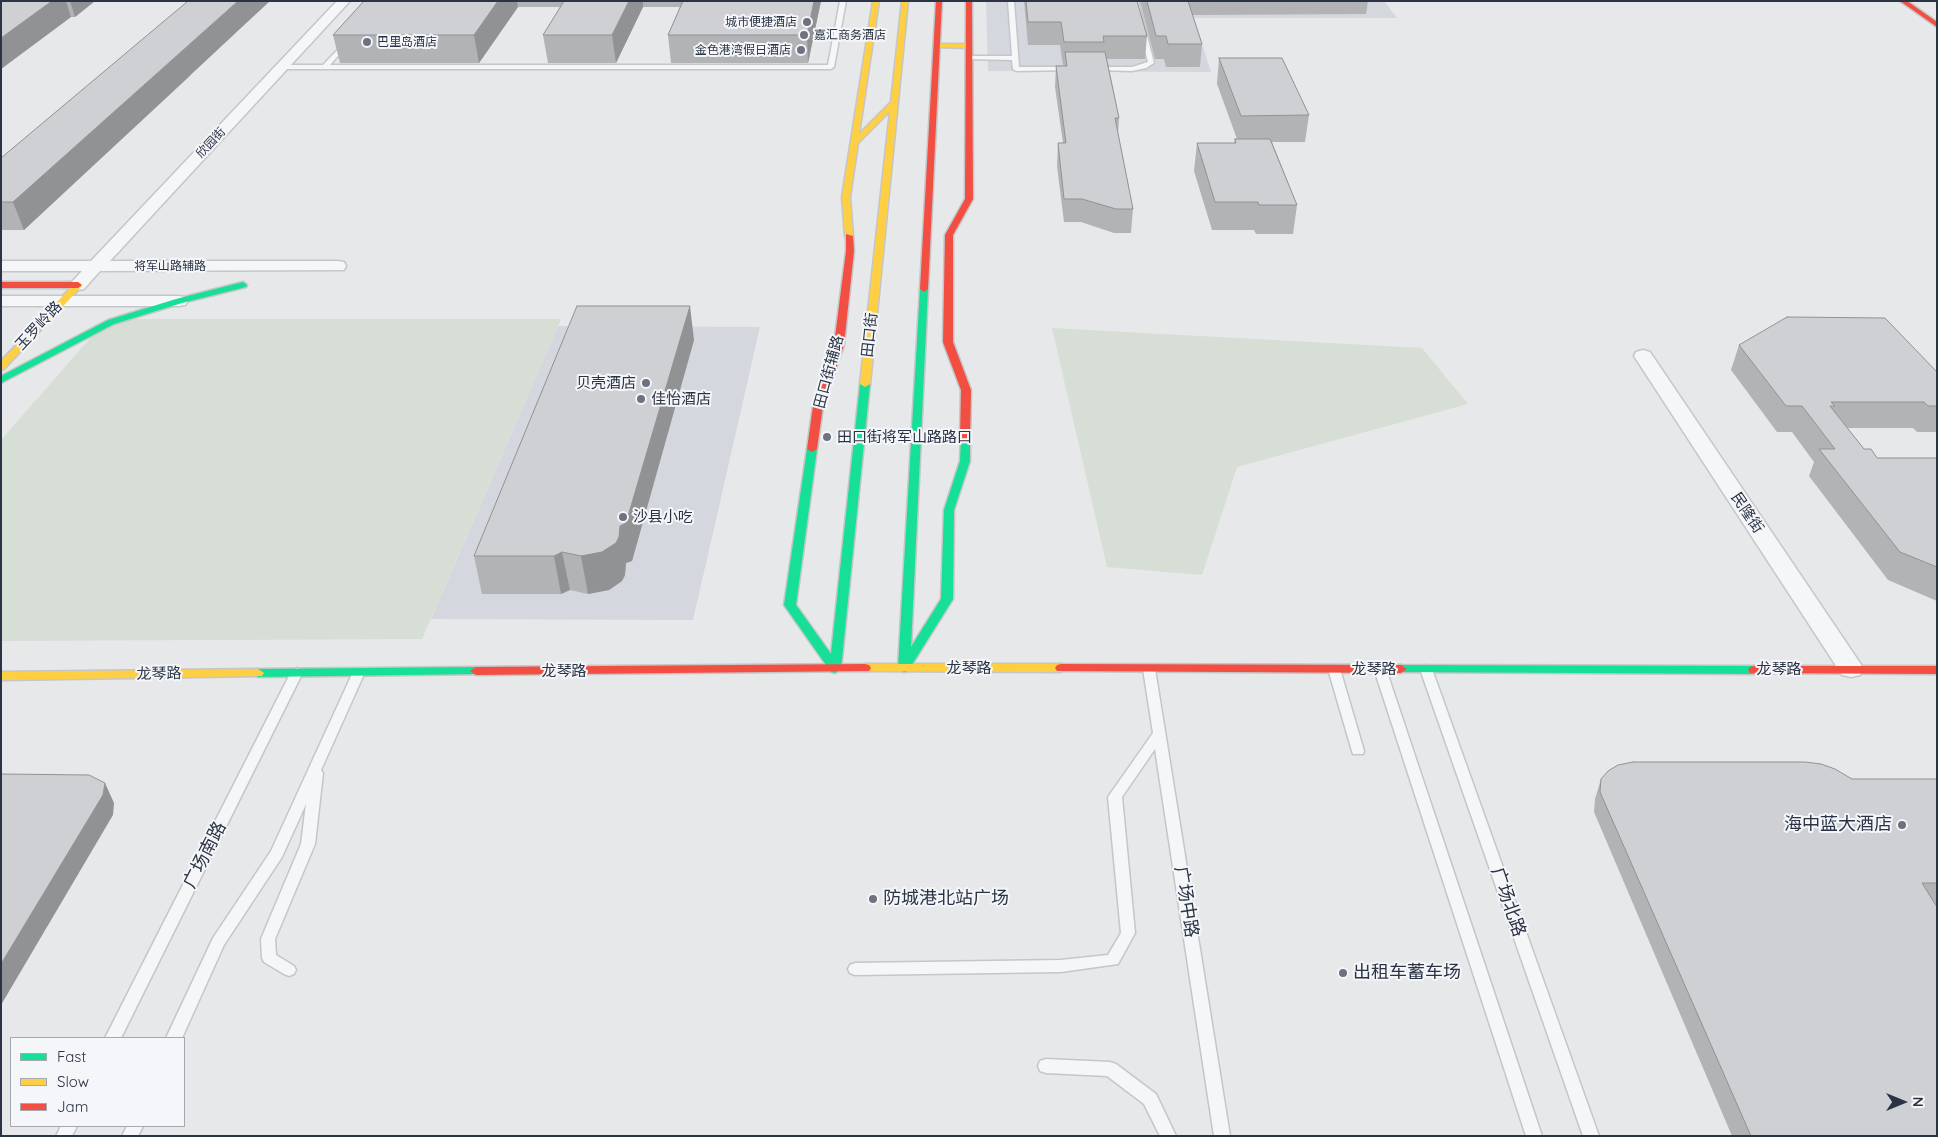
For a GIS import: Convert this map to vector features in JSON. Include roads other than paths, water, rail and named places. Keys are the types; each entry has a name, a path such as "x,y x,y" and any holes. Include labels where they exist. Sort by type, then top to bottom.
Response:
{"street":[{"name":"欣园街","path":"78,285 344,1"},
{"name":"田口街辅路","path":"835,669 790,605 818,406 839,345 850,251 846,197 876,1"},
{"name":"田口街","path":"835,669 905,1"},
{"path":"904,668 939,1"},
{"path":"904,668 947,600 949,510 965,461 966,390 948,342 949,234 969,199 969,1"},
{"path":"1903,1 1937,25"},
{"path":"936,46 969,46"},
{"path":"854,143 895,102"},
{"name":"将军山路辅路","path":"1,266 338,266"},
{"path":"1,285 78,285"},
{"name":"玉罗岭路","path":"1,366 78,285"},
{"path":"1,380 111,322 179,301 243,285"},
{"path":"1,300 179,301"},
{"name":"民隆街","path":"1643,356 1851,669"},
{"name":"龙琴路","path":"1,676 904,668 1937,670"}],"lane":[{"path":"281,67 831,67 843,1"},
{"path":"1012,1 1016,69 1078,69"},
{"path":"1087,69 1132,69 1144,67 1151,63 1135,1"},
{"path":"325,67 352,38"},
{"path":"969,58 1015,58"},
{"name":"广场中路","path":"1149,668 1222,1136"},
{"path":"1334,669 1358,751"},
{"path":"1380,669 1534,1136"},
{"name":"广场北路","path":"1426,669 1591,1136"},
{"name":"广场南路","path":"114,1037 297,672"},
{"path":"174,1037 218,942 277,854 317,761 359,672"},
{"path":"855,969 1061,966 1113,960 1128,933 1115,797 1159,733"},
{"path":"289,970 269,958 268,939 308,844 317,761"},
{"path":"1046,1066 1110,1069 1150,1099 1168,1136"}],"place":[{"name":"城市便捷酒店","path":"807,22"},
{"name":"嘉汇商务酒店","path":"804,35"},
{"name":"巴里岛酒店","path":"367,42"},
{"name":"金色港湾假日酒店","path":"801,50"},
{"name":"贝壳酒店","path":"646,383"},
{"name":"佳怡酒店","path":"641,399"},
{"name":"田口街将军山路路口","path":"827,437"},
{"name":"沙县小吃","path":"623,517"},
{"name":"海中蓝大酒店","path":"1902,825"},
{"name":"防城港北站广场","path":"873,899"},
{"name":"出租车蓄车场","path":"1343,973"}]}
